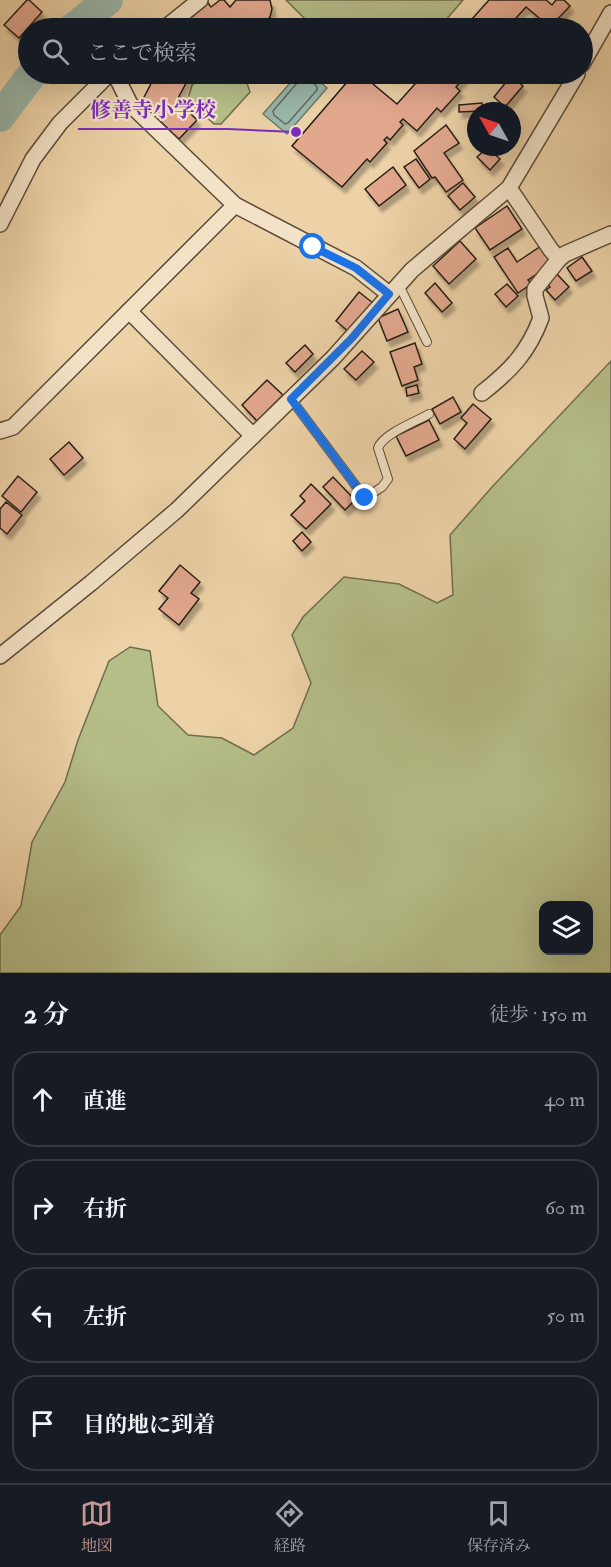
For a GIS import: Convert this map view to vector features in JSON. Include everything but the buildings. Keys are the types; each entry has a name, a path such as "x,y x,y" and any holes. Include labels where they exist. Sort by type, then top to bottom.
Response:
{"street":[{"path":"178,18 200,0"},
{"path":"593,45 611,14"},
{"path":"0,224 33,159 60,123 99,84"},
{"path":"120,84 130,105 235,205 394,289"},
{"path":"0,656 177,510 352,338 394,289 436,248 510,188 571,84"},
{"path":"510,188 559,259"},
{"path":"0,431 13,427 235,205"},
{"path":"482,393 502,377 524,354 541,318 535,289 559,259 565,254 611,234"},
{"path":"129,311 253,436"}],"lane":[{"path":"394,289 427,342"},
{"path":"291,399 365,498 382,487 388,479 378,448 379,444 387,437 429,414"}],"green space":[{"path":"286,0 463,0 448,18 304,18"},
{"path":"247,84 250,92 221,124 214,124 188,98 192,85"},
{"path":"611,361 611,973 0,973 0,935 21,906 32,842 65,782 78,740 109,661 130,647 150,651 158,706 188,735 222,738 254,755 293,728 311,683 292,635 303,617 344,577 399,584 437,603 453,595 450,535"}],"water":[{"path":"289,84 322,84 327,88 287,134 263,114"}],"waterway":[{"path":"86,18 108,0"},
{"path":"0,117 25,84"}],"place":[{"name":"修善寺小学校","path":"296,132"}],"route":[{"path":"313,247 356,268 389,294 352,338 291,399 365,498"}]}
